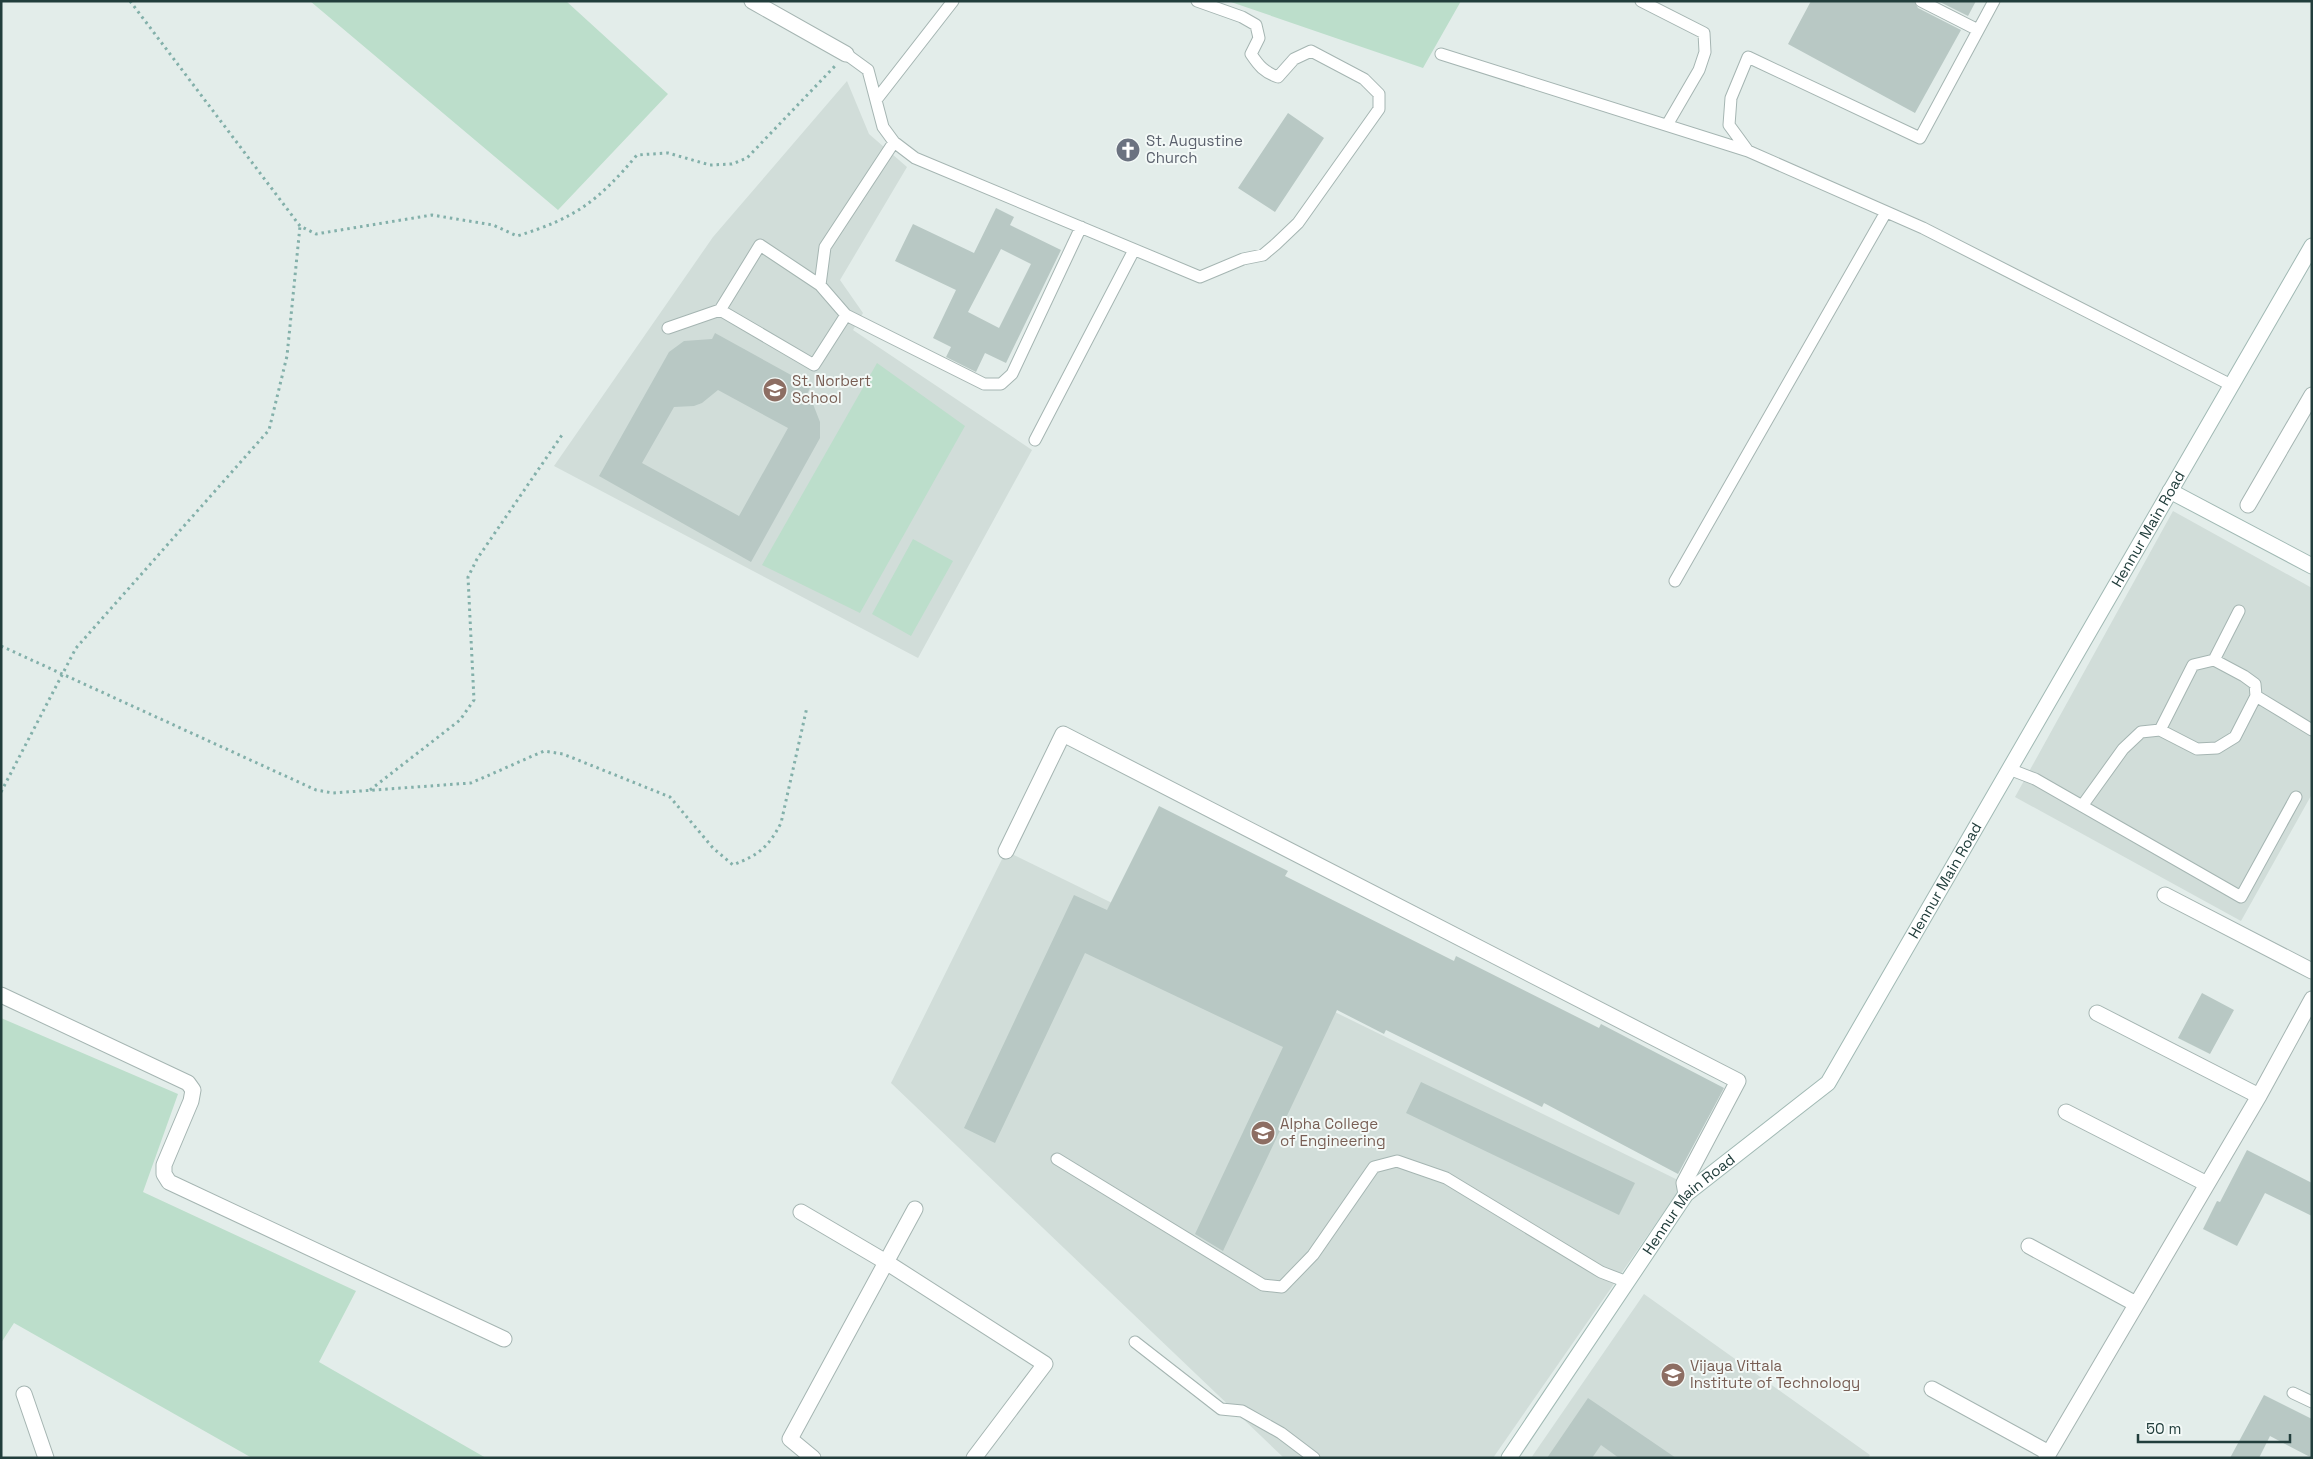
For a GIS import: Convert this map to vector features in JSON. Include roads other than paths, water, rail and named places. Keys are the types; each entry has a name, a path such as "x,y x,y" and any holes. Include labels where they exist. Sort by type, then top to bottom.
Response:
{"street":[{"path":"752,1 846,54"},
{"name":"Hennur Main Road","path":"1508,1458 1686,1194 1828,1083 2231,385 2307,265 2312,246"},
{"path":"2248,505 2312,395"},
{"path":"2170,491 2312,566"},
{"path":"1006,851 1063,734 1738,1081 1684,1183 1686,1194"},
{"path":"2165,895 2312,971"},
{"path":"1,995 188,1083 193,1090 191,1101 164,1165 164,1174 169,1182 504,1339"},
{"path":"1932,1389 2047,1455 2259,1096 2312,999"},
{"path":"2097,1013 2259,1096"},
{"path":"2066,1112 2207,1184"},
{"path":"812,1458 790,1440 914,1209"},
{"path":"802,1212 886,1262 1045,1364 974,1458"},
{"path":"2029,1246 2136,1304"},
{"path":"24,1394 46,1458"}],"lane":[{"path":"876,100 954,1"},
{"path":"846,54 868,70 883,126 894,142 915,158 1200,277 1243,259 1263,255 1298,223 1379,109 1379,94 1364,79 1311,50 1294,60 1278,77 1268,74 1259,67 1251,54 1259,38 1256,25 1242,17 1197,1"},
{"path":"1641,1 1704,33 1705,52 1699,70 1667,125"},
{"path":"1922,1 1978,30"},
{"path":"1748,151 1728,125 1731,98 1748,57 1920,138 1994,1"},
{"path":"1441,54 1748,151 1923,228 2231,385"},
{"path":"820,285 825,247 894,142"},
{"path":"1675,581 1886,212"},
{"path":"668,328 720,310 760,246 820,285 846,314 984,384 1001,384 1012,374 1081,227"},
{"path":"1036,440 1134,250"},
{"path":"720,310 814,365 846,314"},
{"path":"2214,660 2239,611"},
{"path":"2082,806 2123,749 2141,732 2160,730 2198,749 2217,748 2236,738 2256,696 2255,684 2214,660 2193,665 2160,730"},
{"path":"2256,696 2312,730"},
{"path":"2010,769 2035,779 2241,897 2296,796"},
{"path":"1057,1159 1263,1285 1282,1287 1313,1255 1374,1167 1397,1161 1446,1178 1601,1272 1627,1282"},
{"path":"1135,1342 1221,1408 1242,1411 1281,1433 1314,1458"},
{"path":"2293,1393 2312,1402"}],"place":[{"name":"St. Augustine Church","path":"1128,150"},
{"name":"St. Norbert School","path":"775,390"},
{"name":"Alpha College of Engineering","path":"1263,1133"},
{"name":"Vijaya Vittala Institute of Technology","path":"1673,1375"}]}
